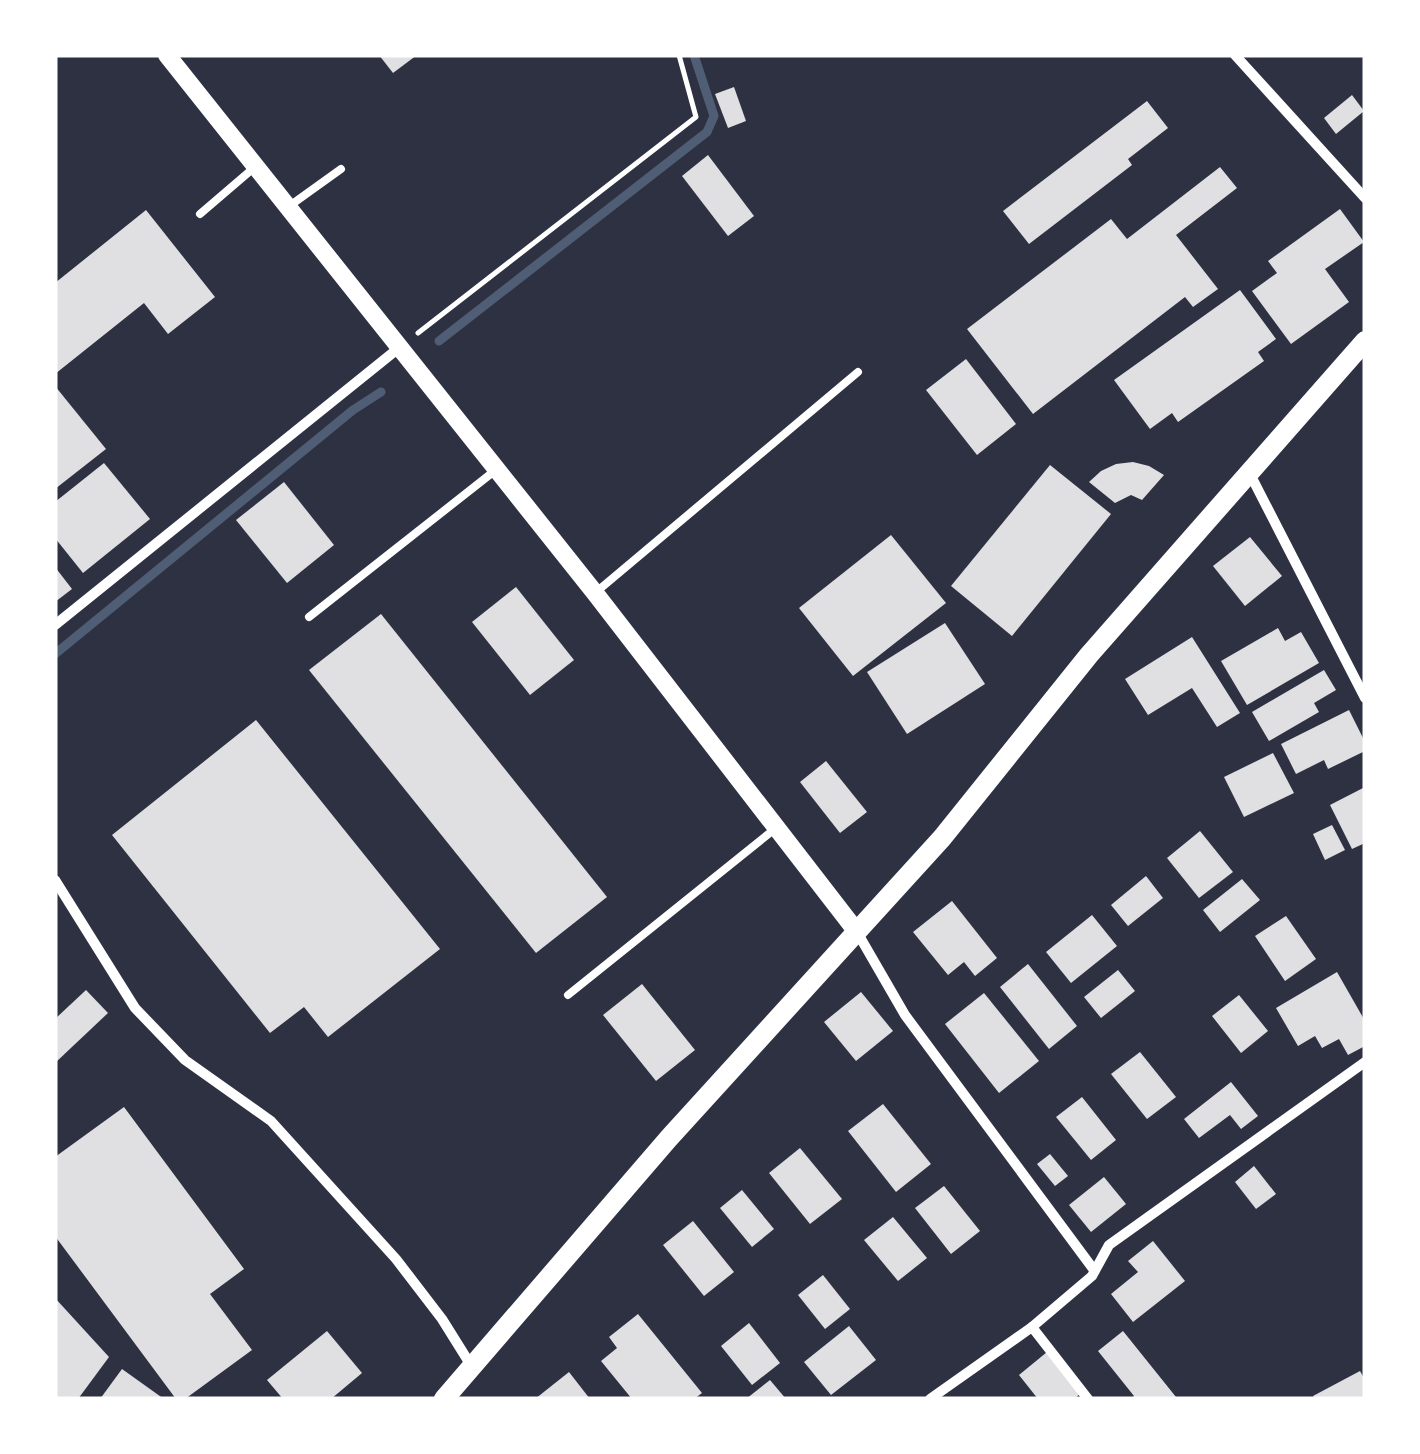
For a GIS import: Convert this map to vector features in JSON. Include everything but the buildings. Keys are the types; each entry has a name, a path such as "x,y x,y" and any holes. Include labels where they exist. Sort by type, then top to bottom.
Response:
{"main road":[{"path":"444,1399 669,1138 942,838 1088,655 1365,340"}],"street":[{"path":"167,55 595,593 857,932 905,1015 1094,1270"},
{"path":"1235,55 1365,198"},
{"path":"55,624 400,347"},
{"path":"1250,473 1365,698"},
{"path":"55,880 135,1008 184,1060 271,1121 396,1258 442,1318 472,1367"},
{"path":"930,1399 1032,1328 1092,1276 1109,1245 1365,1062"},
{"path":"1032,1328 1088,1399"}],"lane":[{"path":"200,214 256,166"},
{"path":"288,207 341,168"},
{"path":"595,593 858,372"},
{"path":"309,617 497,469"},
{"path":"568,995 776,828"}],"path":[{"path":"400,347 696,117 679,55"}],"waterway":[{"path":"439,341 707,132 714,116 694,55"},
{"path":"55,654 353,410 381,392"}]}
